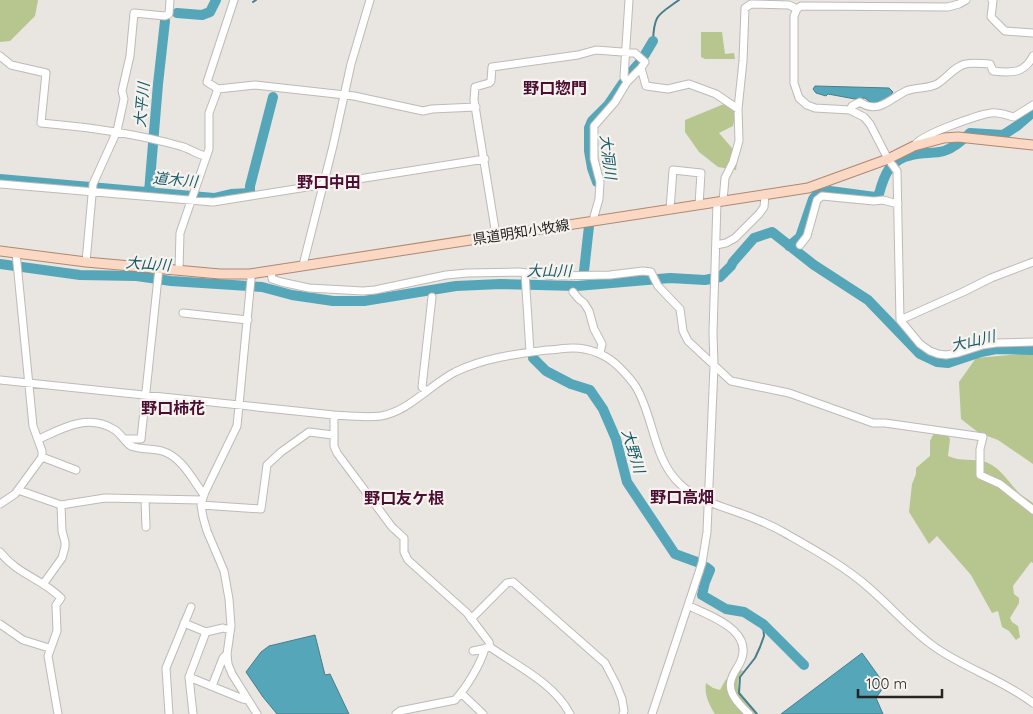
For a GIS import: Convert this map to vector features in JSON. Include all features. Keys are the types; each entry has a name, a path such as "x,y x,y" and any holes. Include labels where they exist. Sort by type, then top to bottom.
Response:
{"main road":[{"name":"県道明知小牧線","path":"0,251 16,256 251,276 303,265 808,188 891,162 914,146 944,138 958,137 1033,145"}],"street":[{"path":"86,262 93,188 117,131 124,99 122,91 130,56 134,13 165,16 169,14 170,0"},
{"path":"234,0 207,82 218,90 255,85 354,96 423,111 476,107"},
{"path":"303,265 345,96 351,64 370,0"},
{"path":"628,82 624,77 629,0"},
{"path":"966,0 948,7 878,3 801,6 797,9 794,16 794,82 799,98 807,105 815,108 850,110 864,117 897,171 900,320 920,344 930,351 946,355 996,343 1033,342"},
{"path":"992,0 991,17 1002,30 1033,33"},
{"path":"652,714 704,557 707,532 714,366 716,246 720,201 725,178 733,162 739,141 738,109 743,61 744,8 750,4 789,5 797,9"},
{"path":"496,235 474,100 475,87 489,83 492,67 578,55 596,50 635,53 646,62 594,126 594,159 600,182 599,199 593,220"},
{"path":"0,56 11,65 46,73 41,123 117,131 181,146 205,156"},
{"path":"850,110 852,106 860,102 865,106 880,106 907,91 936,84 964,64 990,64 993,71 1013,73 1023,69 1030,63 1033,56"},
{"path":"641,68 646,86 668,90 688,84 716,94 738,109"},
{"path":"179,270 179,238 208,149 209,113 218,90"},
{"path":"914,146 916,141 932,133 978,116 1000,113 1014,117 1033,105"},
{"path":"0,184 93,188 212,202 485,159"},
{"path":"670,208 673,170 701,173 699,205"},
{"path":"716,246 735,238 759,214 764,207 765,194"},
{"path":"800,245 806,236 817,200 822,196 874,201 883,200 898,204"},
{"path":"0,504 15,494 42,457 42,451 33,426 16,256"},
{"path":"900,320 992,278 1033,262"},
{"path":"125,439 141,439 158,269"},
{"path":"271,271 272,279 281,282 334,290 363,291 446,275 500,272 556,276 651,272 656,284 680,309 682,331 688,341 731,381 788,393 863,421 983,437 980,449 980,474 1000,484 1033,510"},
{"path":"526,275 530,352"},
{"path":"203,500 235,432 240,405 251,276"},
{"path":"573,292 589,311 594,330 602,344 600,353"},
{"path":"426,391 422,387 432,297"},
{"path":"183,313 248,317"},
{"path":"0,380 366,417 390,414 404,407 456,372 494,358 511,354 572,348 600,353 615,363 636,387 644,404 662,458 674,477 694,495 707,502 756,519 787,534 854,576 933,646 1002,683 1033,703"},
{"path":"334,414 334,446 342,461 392,527 404,538 404,552 408,560 467,614 489,642 483,656 455,700 400,711 396,714"},
{"path":"38,439 69,425 78,423 105,424 117,431 130,445 159,450 172,457 195,480 203,500 207,531 219,558 228,587 230,630 227,654 232,674 258,714"},
{"path":"18,490 61,505 105,498 203,500 262,509 268,465 275,457 309,432 333,435"},
{"path":"42,457 76,470"},
{"path":"145,500 146,527"},
{"path":"44,583 62,558 65,547 61,505"},
{"path":"0,552 16,569 44,583 62,598 56,605 57,631 49,648 48,656 58,714"},
{"path":"471,619 506,583 513,582 605,664 622,699 623,714"},
{"path":"689,606 735,630 740,638 743,648 742,659 732,674 730,684 735,700 749,714"},
{"path":"169,714 166,668 190,607"},
{"path":"184,623 206,632 223,628 230,630"},
{"path":"0,624 23,640 49,648"},
{"path":"193,714 189,677 206,632"},
{"path":"473,652 487,648 523,668 557,697 566,706 570,714"},
{"path":"212,686 223,658 227,654"},
{"path":"189,677 248,700"},
{"path":"461,693 483,714"}],"green space":[{"path":"0,0 38,0 35,16 10,41 0,42"},
{"path":"701,32 722,32 725,54 734,53 735,59 705,59 701,57"},
{"path":"724,104 736,110 733,126 719,133 738,155 736,170 718,167 699,152 685,132 685,120"},
{"path":"1033,353 1033,464 998,440 979,433 961,419 959,382 976,358"},
{"path":"934,433 947,434 950,439 948,456 986,462 1000,472 1020,494 1033,503 1033,563 1031,562 1013,586 1014,594 1019,598 1019,603 1010,618 1018,626 1020,637 1016,640 1009,631 1002,627 998,611 992,613 971,575 937,536 929,544 909,512 916,468 930,456 930,441"},
{"path":"739,669 743,671 739,677 738,689 756,714 715,714 708,699 706,683 720,690 726,679 734,685 735,675"}],"water":[{"path":"815,86 889,88 893,92 884,100 871,103 865,98 855,99 816,93 813,89"},
{"path":"315,635 325,675 330,674 349,714 277,714 246,672 261,652 269,646"},
{"path":"862,653 885,685 876,698 883,714 781,714"}],"waterway":[{"name":"大平川","path":"177,13 202,15 210,12 216,0"},
{"path":"653,41 658,16 679,0"},
{"name":"大平川","path":"149,192 165,21"},
{"name":"大洞川","path":"626,78 641,61 653,41"},
{"name":"大洞川","path":"597,182 589,151 589,128 592,121 608,105 623,83"},
{"name":"道木川","path":"0,179 214,198 231,194 250,193 250,186 273,97"},
{"path":"789,246 800,237 813,199 817,194 830,191 875,197 879,194 889,169 898,160 916,154 948,150 970,133 1003,135 1033,112"},
{"name":"大洞川","path":"584,271 589,226"},
{"name":"大山川","path":"0,264 80,275 137,276 171,281 262,287 292,295 333,301 364,301 456,286 501,284 577,286 670,278 705,280 720,277 754,238 772,232 814,265 868,300 920,354 937,362 948,363 996,349 1033,350"},
{"name":"大野川","path":"533,358 546,371 571,384 590,390 603,409 616,439 627,482 675,554 697,562"},
{"name":"大野川","path":"706,567 710,570 702,595 726,609 744,612 763,624 804,665"},
{"path":"757,714 739,693 740,677 755,658 760,647 764,636 763,624"}],"district":[{"name":"野口惣門","path":"555,88"},
{"name":"野口中田","path":"329,182"},
{"name":"野口柿花","path":"173,408"},
{"name":"野口高畑","path":"682,497"},
{"name":"野口友ケ根","path":"404,498"}]}
